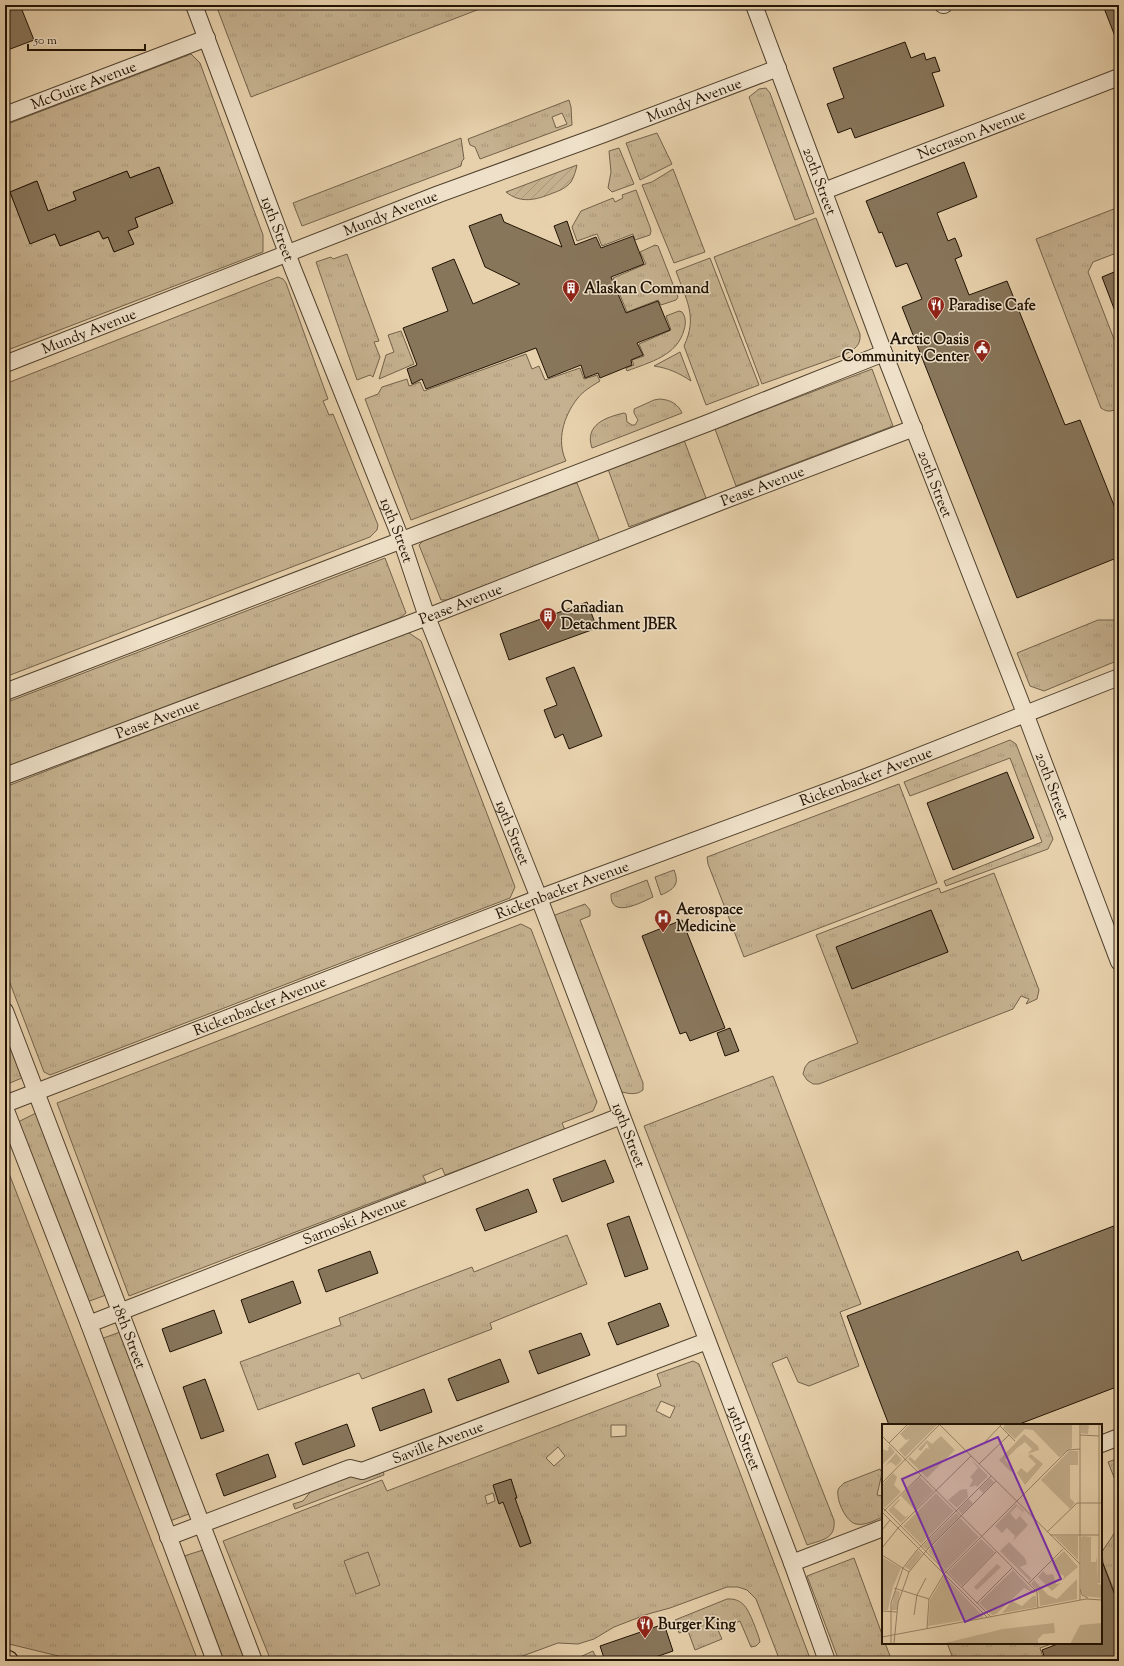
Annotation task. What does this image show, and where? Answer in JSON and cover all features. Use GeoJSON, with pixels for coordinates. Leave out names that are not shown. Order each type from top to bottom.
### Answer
{"type":"FeatureCollection","features":[{"type":"Feature","properties":{"kind":"street","name":"19th Street"},"geometry":{"type":"LineString","coordinates":[[194,5],[288,253],[400,539],[427,617],[539,898],[792,1563],[827,1661]]}},
{"type":"Feature","properties":{"kind":"street","name":"20th Street"},"geometry":{"type":"LineString","coordinates":[[754,5],[884,353],[1025,713],[1119,962]]}},
{"type":"Feature","properties":{"kind":"street","name":"McGuire Avenue"},"geometry":{"type":"LineString","coordinates":[[5,115],[207,38]]}},
{"type":"Feature","properties":{"kind":"street","name":"Mundy Avenue"},"geometry":{"type":"LineString","coordinates":[[5,364],[439,194],[604,134],[778,68]]}},
{"type":"Feature","properties":{"kind":"street","name":"Necrason Avenue"},"geometry":{"type":"LineString","coordinates":[[824,191],[1119,77]]}},
{"type":"Feature","properties":{"kind":"street"},"geometry":{"type":"LineString","coordinates":[[5,692],[400,539],[708,423],[884,353]]}},
{"type":"Feature","properties":{"kind":"street","name":"Pease Avenue"},"geometry":{"type":"LineString","coordinates":[[5,776],[427,617],[718,502],[914,428]]}},
{"type":"Feature","properties":{"kind":"street","name":"Rickenbacker Avenue"},"geometry":{"type":"LineString","coordinates":[[5,1104],[539,898],[866,777],[1119,676]]}},
{"type":"Feature","properties":{"kind":"street","name":"18th Street"},"geometry":{"type":"LineString","coordinates":[[5,1011],[254,1661]]}},
{"type":"Feature","properties":{"kind":"street"},"geometry":{"type":"LineString","coordinates":[[5,1108],[89,1324],[215,1661]]}},
{"type":"Feature","properties":{"kind":"street","name":"Sarnoski Avenue"},"geometry":{"type":"LineString","coordinates":[[89,1324],[621,1116]]}},
{"type":"Feature","properties":{"kind":"street","name":"Saville Avenue"},"geometry":{"type":"LineString","coordinates":[[168,1538],[350,1468],[362,1471],[707,1341]]}},
{"type":"Feature","properties":{"kind":"street"},"geometry":{"type":"LineString","coordinates":[[1102,1444],[1119,1437]]}},
{"type":"Feature","properties":{"kind":"street"},"geometry":{"type":"LineString","coordinates":[[792,1563],[882,1528]]}},
{"type":"Feature","properties":{"kind":"green space"},"geometry":{"type":"Polygon","coordinates":[[[216,5],[490,5],[251,97],[216,5]]]}},
{"type":"Feature","properties":{"kind":"green space"},"geometry":{"type":"Polygon","coordinates":[[[191,54],[200,63],[263,235],[263,252],[5,351],[5,125],[191,54]],[[159,167],[130,178],[127,171],[74,192],[76,200],[48,211],[36,181],[10,192],[30,243],[55,234],[60,246],[99,231],[103,239],[108,237],[114,252],[133,244],[128,231],[138,227],[135,218],[173,203],[159,167]]]}},
{"type":"Feature","properties":{"kind":"green space"},"geometry":{"type":"Polygon","coordinates":[[[766,88],[770,93],[814,213],[795,220],[749,97],[759,89],[766,88]]]}},
{"type":"Feature","properties":{"kind":"green space"},"geometry":{"type":"Polygon","coordinates":[[[569,100],[572,125],[480,159],[475,147],[470,145],[468,139],[569,100]],[[562,113],[552,117],[556,128],[567,124],[562,113]]]}},
{"type":"Feature","properties":{"kind":"green space"},"geometry":{"type":"Polygon","coordinates":[[[657,133],[672,164],[640,180],[626,143],[657,133]]]}},
{"type":"Feature","properties":{"kind":"green space"},"geometry":{"type":"Polygon","coordinates":[[[461,138],[464,159],[461,166],[302,226],[293,203],[461,138]]]}},
{"type":"Feature","properties":{"kind":"green space"},"geometry":{"type":"Polygon","coordinates":[[[619,148],[634,184],[612,192],[608,188],[611,172],[609,151],[619,148]]]}},
{"type":"Feature","properties":{"kind":"green space"},"geometry":{"type":"Polygon","coordinates":[[[577,165],[571,182],[565,188],[555,192],[529,200],[517,198],[506,192],[577,165]]]}},
{"type":"Feature","properties":{"kind":"green space"},"geometry":{"type":"Polygon","coordinates":[[[673,169],[705,252],[674,263],[642,185],[652,182],[673,169]]]}},
{"type":"Feature","properties":{"kind":"green space"},"geometry":{"type":"Polygon","coordinates":[[[636,190],[650,227],[650,235],[635,240],[633,234],[602,246],[597,234],[577,241],[572,227],[581,211],[613,198],[615,202],[623,198],[622,195],[636,190]]]}},
{"type":"Feature","properties":{"kind":"green space"},"geometry":{"type":"Polygon","coordinates":[[[1119,207],[1119,252],[1093,262],[1088,272],[1119,352],[1119,408],[1108,411],[1101,408],[1036,239],[1119,207]]]}},
{"type":"Feature","properties":{"kind":"green space"},"geometry":{"type":"Polygon","coordinates":[[[816,218],[860,334],[860,341],[855,348],[846,354],[762,384],[714,257],[816,218]]]}},
{"type":"Feature","properties":{"kind":"green space"},"geometry":{"type":"Polygon","coordinates":[[[655,245],[658,246],[678,297],[676,300],[661,305],[658,300],[627,312],[613,278],[646,264],[640,252],[655,245]]]}},
{"type":"Feature","properties":{"kind":"green space"},"geometry":{"type":"Polygon","coordinates":[[[347,254],[379,341],[374,342],[380,357],[373,377],[370,375],[357,380],[316,262],[331,257],[333,259],[347,254]]]}},
{"type":"Feature","properties":{"kind":"green space"},"geometry":{"type":"Polygon","coordinates":[[[710,258],[759,385],[706,405],[684,346],[690,326],[690,317],[687,300],[676,271],[710,258]]]}},
{"type":"Feature","properties":{"kind":"green space"},"geometry":{"type":"Polygon","coordinates":[[[278,277],[283,279],[286,283],[328,399],[323,401],[329,415],[333,414],[378,525],[377,530],[370,537],[5,677],[5,384],[278,277]]]}},
{"type":"Feature","properties":{"kind":"green space"},"geometry":{"type":"Polygon","coordinates":[[[679,311],[682,312],[684,316],[685,325],[680,339],[675,346],[662,357],[627,371],[626,368],[634,365],[632,360],[644,356],[639,344],[671,330],[666,316],[679,311]]]}},
{"type":"Feature","properties":{"kind":"green space"},"geometry":{"type":"Polygon","coordinates":[[[401,331],[414,364],[379,379],[386,355],[394,352],[388,335],[401,331]]]}},
{"type":"Feature","properties":{"kind":"green space"},"geometry":{"type":"Polygon","coordinates":[[[680,352],[691,381],[673,371],[654,366],[680,352]]]}},
{"type":"Feature","properties":{"kind":"green space"},"geometry":{"type":"Polygon","coordinates":[[[526,354],[532,369],[539,366],[545,380],[580,368],[584,379],[597,375],[600,381],[579,396],[568,413],[563,428],[562,437],[563,453],[566,461],[411,520],[365,399],[378,394],[382,387],[407,379],[409,386],[420,382],[424,391],[526,354]]]}},
{"type":"Feature","properties":{"kind":"green space"},"geometry":{"type":"Polygon","coordinates":[[[872,369],[893,426],[736,486],[715,429],[872,369]]]}},
{"type":"Feature","properties":{"kind":"green space"},"geometry":{"type":"Polygon","coordinates":[[[654,400],[668,400],[674,403],[682,413],[592,448],[590,440],[591,433],[598,423],[610,417],[624,413],[626,414],[627,422],[635,425],[638,420],[634,413],[634,409],[654,400]]]}},
{"type":"Feature","properties":{"kind":"green space"},"geometry":{"type":"Polygon","coordinates":[[[684,440],[706,498],[629,527],[608,469],[684,440]]]}},
{"type":"Feature","properties":{"kind":"green space"},"geometry":{"type":"Polygon","coordinates":[[[577,483],[599,540],[594,544],[447,600],[441,600],[419,545],[424,540],[568,485],[577,483]]]}},
{"type":"Feature","properties":{"kind":"green space"},"geometry":{"type":"Polygon","coordinates":[[[385,558],[406,613],[400,618],[5,769],[5,703],[385,558]]]}},
{"type":"Feature","properties":{"kind":"green space"},"geometry":{"type":"Polygon","coordinates":[[[1098,620],[1119,620],[1119,660],[1044,691],[1030,686],[1017,653],[1098,620]]]}},
{"type":"Feature","properties":{"kind":"green space"},"geometry":{"type":"Polygon","coordinates":[[[406,631],[421,641],[515,887],[510,898],[50,1075],[44,1072],[5,970],[5,787],[406,631]]]}},
{"type":"Feature","properties":{"kind":"green space"},"geometry":{"type":"Polygon","coordinates":[[[1010,740],[1016,744],[1053,839],[1048,849],[946,886],[944,881],[1042,842],[1010,758],[910,796],[904,782],[1010,740]]]}},
{"type":"Feature","properties":{"kind":"green space"},"geometry":{"type":"Polygon","coordinates":[[[899,784],[937,883],[744,957],[708,864],[707,857],[899,784]]]}},
{"type":"Feature","properties":{"kind":"green space"},"geometry":{"type":"Polygon","coordinates":[[[674,870],[676,875],[675,886],[661,895],[655,877],[674,870]]]}},
{"type":"Feature","properties":{"kind":"green space"},"geometry":{"type":"Polygon","coordinates":[[[994,873],[1039,990],[1037,999],[1026,1004],[1029,999],[1021,996],[1013,1009],[819,1084],[813,1084],[807,1080],[803,1074],[805,1067],[809,1062],[858,1043],[816,935],[939,888],[941,893],[994,873]],[[931,910],[837,947],[948,952],[931,910]]]}},
{"type":"Feature","properties":{"kind":"green space"},"geometry":{"type":"Polygon","coordinates":[[[647,880],[653,897],[635,905],[621,908],[612,902],[611,894],[647,880]]]}},
{"type":"Feature","properties":{"kind":"green space"},"geometry":{"type":"Polygon","coordinates":[[[585,904],[590,910],[590,916],[580,920],[643,1083],[643,1090],[638,1093],[625,1093],[618,1088],[554,918],[555,915],[585,904]]]}},
{"type":"Feature","properties":{"kind":"green space"},"geometry":{"type":"Polygon","coordinates":[[[521,924],[531,929],[597,1102],[593,1111],[562,1123],[565,1130],[445,1175],[442,1168],[423,1176],[426,1182],[129,1296],[57,1103],[521,924]]]}},
{"type":"Feature","properties":{"kind":"green space"},"geometry":{"type":"Polygon","coordinates":[[[5,1034],[22,1078],[5,1085],[5,1034]]]}},
{"type":"Feature","properties":{"kind":"green space"},"geometry":{"type":"Polygon","coordinates":[[[773,1076],[861,1304],[840,1312],[859,1366],[809,1386],[798,1382],[787,1357],[772,1363],[834,1520],[833,1531],[827,1538],[807,1545],[644,1126],[773,1076]]]}},
{"type":"Feature","properties":{"kind":"green space"},"geometry":{"type":"Polygon","coordinates":[[[36,1113],[106,1295],[87,1302],[18,1122],[36,1113]]]}},
{"type":"Feature","properties":{"kind":"green space"},"geometry":{"type":"Polygon","coordinates":[[[5,1163],[198,1661],[79,1661],[5,1643],[5,1163]]]}},
{"type":"Feature","properties":{"kind":"green space"},"geometry":{"type":"Polygon","coordinates":[[[567,1235],[587,1284],[490,1323],[492,1329],[362,1379],[359,1373],[258,1410],[240,1362],[341,1325],[339,1318],[472,1267],[474,1272],[567,1235]]]}},
{"type":"Feature","properties":{"kind":"green space"},"geometry":{"type":"Polygon","coordinates":[[[120,1332],[189,1514],[170,1521],[101,1339],[120,1332]]]}},
{"type":"Feature","properties":{"kind":"green space"},"geometry":{"type":"Polygon","coordinates":[[[693,1361],[699,1364],[811,1661],[780,1661],[756,1599],[747,1590],[738,1587],[727,1587],[614,1627],[594,1639],[578,1644],[558,1643],[509,1661],[271,1661],[223,1541],[382,1480],[387,1491],[661,1386],[657,1374],[693,1361]],[[661,1401],[656,1411],[670,1418],[675,1407],[661,1401]],[[611,1425],[611,1437],[626,1436],[626,1425],[611,1425]],[[558,1447],[546,1458],[554,1466],[565,1456],[558,1447]],[[511,1479],[499,1503],[517,1498],[511,1479]],[[493,1493],[485,1496],[487,1504],[495,1501],[493,1493]],[[522,1516],[510,1520],[520,1547],[531,1543],[522,1516]]]}},
{"type":"Feature","properties":{"kind":"green space"},"geometry":{"type":"Polygon","coordinates":[[[1119,1458],[1119,1490],[1108,1462],[1119,1458]]]}},
{"type":"Feature","properties":{"kind":"green space"},"geometry":{"type":"Polygon","coordinates":[[[880,1469],[882,1473],[877,1495],[882,1496],[882,1517],[863,1524],[856,1524],[852,1522],[845,1515],[840,1505],[838,1489],[844,1483],[880,1469]]]}},
{"type":"Feature","properties":{"kind":"green space"},"geometry":{"type":"Polygon","coordinates":[[[383,1470],[384,1475],[295,1509],[293,1504],[303,1501],[316,1485],[347,1474],[383,1470]]]}},
{"type":"Feature","properties":{"kind":"green space"},"geometry":{"type":"Polygon","coordinates":[[[1119,1520],[1119,1603],[1103,1563],[1102,1552],[1114,1533],[1119,1520]]]}},
{"type":"Feature","properties":{"kind":"green space"},"geometry":{"type":"Polygon","coordinates":[[[203,1550],[245,1661],[224,1661],[184,1556],[203,1550]]]}},
{"type":"Feature","properties":{"kind":"green space"},"geometry":{"type":"Polygon","coordinates":[[[368,1552],[380,1585],[356,1594],[344,1561],[368,1552]]]}},
{"type":"Feature","properties":{"kind":"green space"},"geometry":{"type":"Polygon","coordinates":[[[854,1558],[882,1634],[882,1644],[885,1644],[892,1661],[839,1661],[807,1576],[854,1558]]]}},
{"type":"Feature","properties":{"kind":"green space"},"geometry":{"type":"Polygon","coordinates":[[[727,1599],[733,1599],[745,1606],[750,1614],[760,1642],[756,1646],[751,1647],[740,1621],[718,1630],[722,1639],[695,1650],[688,1631],[679,1633],[675,1620],[727,1599]]]}},
{"type":"Feature","properties":{"kind":"green space"},"geometry":{"type":"Polygon","coordinates":[[[947,1644],[1051,1644],[1040,1648],[1043,1657],[1038,1659],[1039,1661],[954,1661],[947,1644]]]}},
{"type":"Feature","properties":{"kind":"green space"},"geometry":{"type":"Polygon","coordinates":[[[593,1651],[598,1661],[579,1661],[578,1658],[593,1651]]]}},
{"type":"Feature","properties":{"kind":"building"},"geometry":{"type":"Polygon","coordinates":[[[5,5],[20,5],[34,40],[5,51],[5,5]]]}},
{"type":"Feature","properties":{"kind":"building"},"geometry":{"type":"Polygon","coordinates":[[[1111,5],[1119,5],[1119,44],[1104,8],[1111,5]]]}},
{"type":"Feature","properties":{"kind":"building"},"geometry":{"type":"Polygon","coordinates":[[[905,42],[911,58],[924,53],[926,60],[935,57],[940,71],[932,73],[944,106],[855,138],[851,128],[838,133],[827,104],[844,98],[833,68],[905,42]]]}},
{"type":"Feature","properties":{"kind":"building","name":"Arctic Oasis Community Center"},"geometry":{"type":"Polygon","coordinates":[[[964,162],[977,197],[937,213],[948,241],[955,238],[958,245],[962,256],[955,259],[969,295],[1007,281],[1065,425],[1080,420],[1119,518],[1119,557],[1017,598],[902,307],[922,299],[907,263],[896,267],[882,232],[879,233],[866,201],[964,162]]]}},
{"type":"Feature","properties":{"kind":"building"},"geometry":{"type":"Polygon","coordinates":[[[159,167],[173,203],[135,218],[138,227],[128,231],[134,244],[114,252],[108,237],[103,239],[99,231],[60,246],[55,234],[30,244],[10,192],[37,181],[48,211],[76,200],[73,192],[127,171],[130,178],[159,167]]]}},
{"type":"Feature","properties":{"kind":"building","name":"Alaskan Command"},"geometry":{"type":"Polygon","coordinates":[[[501,214],[504,222],[562,247],[554,226],[567,221],[575,245],[596,237],[601,248],[633,236],[644,264],[611,277],[626,313],[658,301],[670,330],[637,343],[643,355],[631,360],[632,365],[600,378],[598,373],[585,378],[581,365],[548,378],[536,348],[426,389],[422,379],[412,384],[407,369],[417,365],[403,328],[448,311],[432,268],[454,259],[473,304],[520,284],[485,267],[469,226],[501,214]]]}},
{"type":"Feature","properties":{"kind":"building"},"geometry":{"type":"Polygon","coordinates":[[[1119,270],[1119,318],[1118,319],[1102,277],[1119,270]]]}},
{"type":"Feature","properties":{"kind":"building","name":"Canadian Detachment JBER"},"geometry":{"type":"Polygon","coordinates":[[[587,602],[597,628],[509,660],[500,634],[587,602]]]}},
{"type":"Feature","properties":{"kind":"building"},"geometry":{"type":"Polygon","coordinates":[[[574,667],[602,736],[569,749],[563,734],[555,738],[544,710],[557,705],[546,678],[574,667]]]}},
{"type":"Feature","properties":{"kind":"building"},"geometry":{"type":"Polygon","coordinates":[[[1007,772],[1034,838],[953,870],[927,803],[1007,772]]]}},
{"type":"Feature","properties":{"kind":"building"},"geometry":{"type":"Polygon","coordinates":[[[931,910],[948,952],[852,989],[836,947],[931,910]]]}},
{"type":"Feature","properties":{"kind":"building"},"geometry":{"type":"Polygon","coordinates":[[[682,920],[725,1028],[690,1041],[686,1032],[680,1034],[642,936],[682,920]]]}},
{"type":"Feature","properties":{"kind":"building"},"geometry":{"type":"Polygon","coordinates":[[[730,1028],[739,1051],[725,1056],[717,1033],[730,1028]]]}},
{"type":"Feature","properties":{"kind":"building"},"geometry":{"type":"Polygon","coordinates":[[[605,1160],[614,1182],[562,1202],[553,1179],[605,1160]]]}},
{"type":"Feature","properties":{"kind":"building"},"geometry":{"type":"Polygon","coordinates":[[[528,1189],[537,1212],[485,1231],[476,1209],[528,1189]]]}},
{"type":"Feature","properties":{"kind":"building"},"geometry":{"type":"Polygon","coordinates":[[[629,1216],[648,1269],[625,1277],[607,1224],[629,1216]]]}},
{"type":"Feature","properties":{"kind":"building"},"geometry":{"type":"Polygon","coordinates":[[[1119,1224],[1119,1386],[1020,1424],[889,1424],[847,1316],[1018,1251],[1022,1261],[1119,1224]]]}},
{"type":"Feature","properties":{"kind":"building"},"geometry":{"type":"Polygon","coordinates":[[[370,1251],[378,1273],[326,1292],[318,1270],[370,1251]]]}},
{"type":"Feature","properties":{"kind":"building"},"geometry":{"type":"Polygon","coordinates":[[[293,1281],[301,1303],[249,1323],[241,1300],[293,1281]]]}},
{"type":"Feature","properties":{"kind":"building"},"geometry":{"type":"Polygon","coordinates":[[[660,1303],[669,1326],[617,1345],[608,1323],[660,1303]]]}},
{"type":"Feature","properties":{"kind":"building"},"geometry":{"type":"Polygon","coordinates":[[[214,1310],[222,1333],[170,1352],[162,1329],[214,1310]]]}},
{"type":"Feature","properties":{"kind":"building"},"geometry":{"type":"Polygon","coordinates":[[[581,1333],[590,1355],[538,1374],[529,1351],[581,1333]]]}},
{"type":"Feature","properties":{"kind":"building"},"geometry":{"type":"Polygon","coordinates":[[[500,1359],[509,1382],[457,1401],[448,1379],[500,1359]]]}},
{"type":"Feature","properties":{"kind":"building"},"geometry":{"type":"Polygon","coordinates":[[[205,1379],[224,1431],[201,1439],[183,1387],[205,1379]]]}},
{"type":"Feature","properties":{"kind":"building"},"geometry":{"type":"Polygon","coordinates":[[[424,1389],[432,1412],[380,1431],[372,1408],[424,1389]]]}},
{"type":"Feature","properties":{"kind":"building"},"geometry":{"type":"Polygon","coordinates":[[[347,1424],[355,1446],[303,1465],[295,1443],[347,1424]]]}},
{"type":"Feature","properties":{"kind":"building"},"geometry":{"type":"Polygon","coordinates":[[[268,1454],[276,1477],[224,1496],[216,1474],[268,1454]]]}},
{"type":"Feature","properties":{"kind":"building"},"geometry":{"type":"Polygon","coordinates":[[[511,1479],[517,1498],[515,1498],[531,1543],[520,1547],[503,1502],[499,1504],[493,1485],[511,1479]]]}},
{"type":"Feature","properties":{"kind":"building"},"geometry":{"type":"Polygon","coordinates":[[[1102,1561],[1119,1606],[1119,1661],[1046,1661],[1042,1650],[1057,1644],[1102,1644],[1102,1561]]]}},
{"type":"Feature","properties":{"kind":"building","name":"Burger King"},"geometry":{"type":"Polygon","coordinates":[[[664,1624],[673,1651],[644,1661],[605,1661],[600,1646],[664,1624]]]}},
{"type":"Feature","properties":{"kind":"place","name":"Alaskan Command"},"geometry":{"type":"Point","coordinates":[571,303]}},
{"type":"Feature","properties":{"kind":"place","name":"Paradise Cafe"},"geometry":{"type":"Point","coordinates":[936,320]}},
{"type":"Feature","properties":{"kind":"place","name":"Arctic Oasis Community Center"},"geometry":{"type":"Point","coordinates":[982,363]}},
{"type":"Feature","properties":{"kind":"place","name":"Canadian Detachment JBER"},"geometry":{"type":"Point","coordinates":[548,631]}},
{"type":"Feature","properties":{"kind":"place","name":"Aerospace Medicine"},"geometry":{"type":"Point","coordinates":[663,933]}},
{"type":"Feature","properties":{"kind":"place","name":"Burger King"},"geometry":{"type":"Point","coordinates":[645,1639]}}]}
